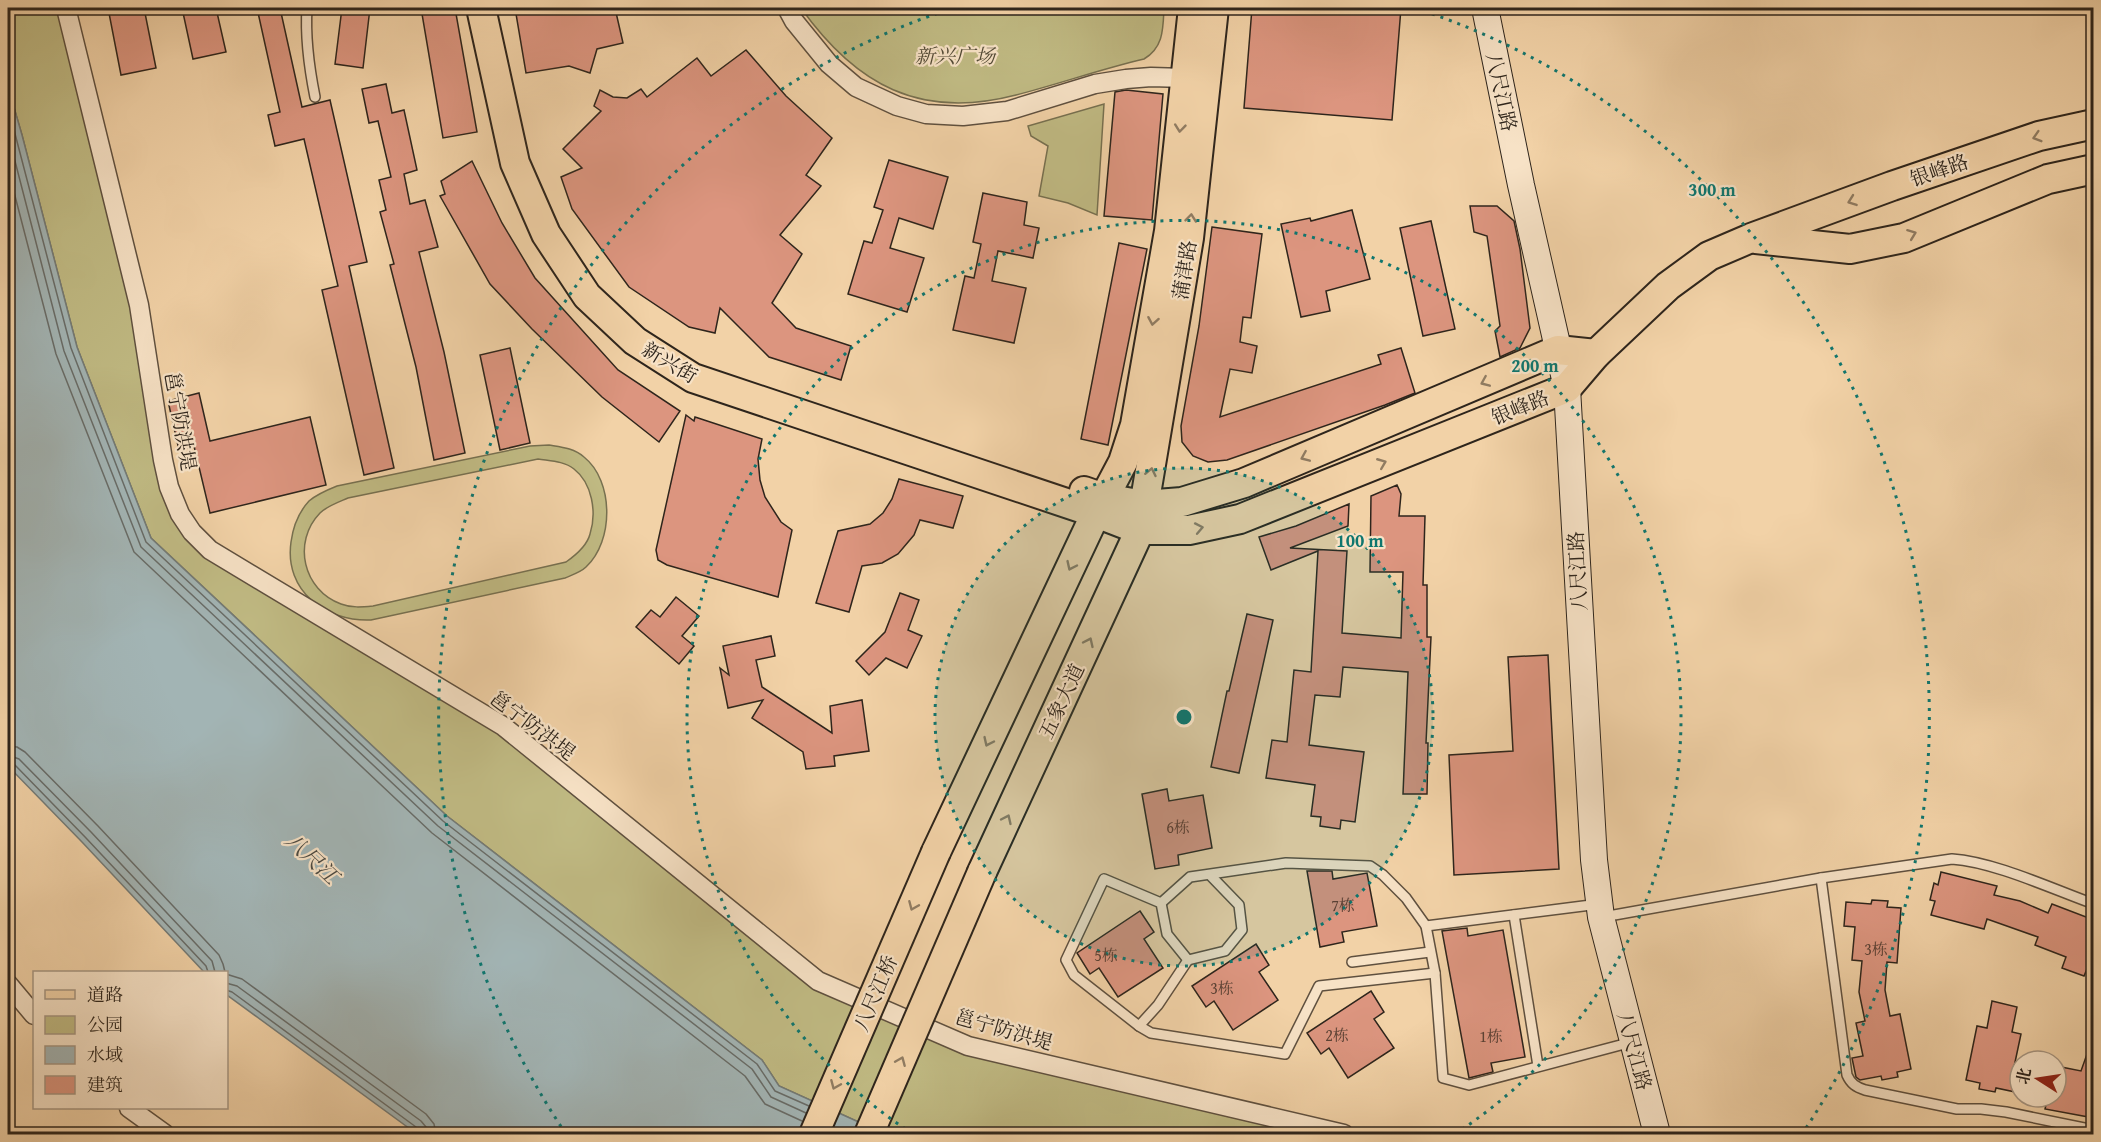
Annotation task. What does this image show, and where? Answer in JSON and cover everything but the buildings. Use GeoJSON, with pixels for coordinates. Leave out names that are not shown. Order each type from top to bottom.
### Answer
{"type":"FeatureCollection","features":[{"type":"Feature","properties":{"kind":"main road","name":"新兴街"},"geometry":{"type":"LineString","coordinates":[[481,8],[515,163],[546,234],[587,296],[635,341],[693,378],[1100,506]]}},
{"type":"Feature","properties":{"kind":"main road","name":"新兴街"},"geometry":{"type":"LineString","coordinates":[[496,8],[531,158],[560,226],[599,285],[645,328],[700,364],[1100,506]]}},
{"type":"Feature","properties":{"kind":"main road","name":"蒲津路"},"geometry":{"type":"LineString","coordinates":[[1100,506],[1123,462],[1135,424],[1169,231],[1193,8]]}},
{"type":"Feature","properties":{"kind":"main road","name":"蒲津路"},"geometry":{"type":"LineString","coordinates":[[1142,518],[1189,238],[1214,8]]}},
{"type":"Feature","properties":{"kind":"main road","name":"银峰路"},"geometry":{"type":"LineString","coordinates":[[1142,518],[1189,530],[1240,519],[1567,388],[1596,354],[1668,286],[1709,256],[1751,238],[1892,186],[2029,139],[2094,124]]}},
{"type":"Feature","properties":{"kind":"main road"},"geometry":{"type":"LineString","coordinates":[[1751,238],[1850,249],[1904,238],[2048,179],[2094,169]]}},
{"type":"Feature","properties":{"kind":"main road","name":"银峰路"},"geometry":{"type":"LineString","coordinates":[[1142,518],[1182,502],[1244,483],[1558,350],[1596,354]]}},
{"type":"Feature","properties":{"kind":"main road"},"geometry":{"type":"LineString","coordinates":[[1100,506],[1142,518]]}},
{"type":"Feature","properties":{"kind":"main road","name":"八尺江桥"},"geometry":{"type":"LineString","coordinates":[[814,1134],[936,852],[1100,506]]}},
{"type":"Feature","properties":{"kind":"main road","name":"五象大道"},"geometry":{"type":"LineString","coordinates":[[869,1134],[982,872],[1142,518]]}},
{"type":"Feature","properties":{"kind":"street","name":"邕宁防洪堤"},"geometry":{"type":"LineString","coordinates":[[66,8],[139,305],[169,487],[180,514],[192,532],[210,550],[503,726],[818,981],[968,1046],[1342,1134]]}},
{"type":"Feature","properties":{"kind":"street"},"geometry":{"type":"LineString","coordinates":[[787,8],[794,21],[829,64],[856,87],[897,106],[926,114],[963,117],[1007,111],[1095,84],[1151,77],[1185,78]]}},
{"type":"Feature","properties":{"kind":"street","name":"八尺江路"},"geometry":{"type":"LineString","coordinates":[[1485,8],[1567,388],[1594,860],[1600,911],[1657,1134]]}},
{"type":"Feature","properties":{"kind":"street"},"geometry":{"type":"LineString","coordinates":[[8,984],[33,1014]]}},
{"type":"Feature","properties":{"kind":"street"},"geometry":{"type":"LineString","coordinates":[[132,1109],[165,1134]]}},
{"type":"Feature","properties":{"kind":"lane"},"geometry":{"type":"LineString","coordinates":[[307,8],[305,31],[307,56],[315,98]]}},
{"type":"Feature","properties":{"kind":"lane"},"geometry":{"type":"LineString","coordinates":[[1426,926],[1514,915],[1600,911],[1952,859],[1990,866],[2094,904]]}},
{"type":"Feature","properties":{"kind":"lane"},"geometry":{"type":"LineString","coordinates":[[1161,903],[1190,877],[1211,876],[1286,863],[1370,866],[1383,875],[1406,898],[1426,926],[1435,973],[1443,1078],[1469,1085],[1632,1042]]}},
{"type":"Feature","properties":{"kind":"lane"},"geometry":{"type":"LineString","coordinates":[[1139,1026],[1158,1005],[1188,960],[1225,951],[1242,930],[1239,905],[1211,876]]}},
{"type":"Feature","properties":{"kind":"lane"},"geometry":{"type":"LineString","coordinates":[[1821,878],[1847,1075],[1850,1082],[1865,1090],[1957,1109],[2006,1112],[2094,1130]]}},
{"type":"Feature","properties":{"kind":"lane"},"geometry":{"type":"LineString","coordinates":[[1161,903],[1104,879],[1066,960],[1074,975],[1151,1033],[1285,1054],[1319,986],[1435,973]]}},
{"type":"Feature","properties":{"kind":"lane"},"geometry":{"type":"LineString","coordinates":[[1161,903],[1167,934],[1188,960]]}},
{"type":"Feature","properties":{"kind":"lane"},"geometry":{"type":"LineString","coordinates":[[1514,915],[1538,1066]]}},
{"type":"Feature","properties":{"kind":"lane"},"geometry":{"type":"LineString","coordinates":[[1352,962],[1430,952]]}},
{"type":"Feature","properties":{"kind":"green space"},"geometry":{"type":"Polygon","coordinates":[[[8,8],[66,8],[163,460],[192,532],[503,726],[818,981],[968,1046],[1344,1134],[885,1134],[779,1086],[762,1060],[447,816],[151,538],[77,347],[8,87],[8,8]]]}},
{"type":"Feature","properties":{"kind":"green space","name":"新兴广场"},"geometry":{"type":"Polygon","coordinates":[[[801,8],[1164,8],[1163,30],[1159,43],[1144,59],[1016,95],[981,102],[950,103],[920,99],[893,90],[868,76],[844,58],[801,8]]]}},
{"type":"Feature","properties":{"kind":"green space"},"geometry":{"type":"Polygon","coordinates":[[[1104,104],[1097,215],[1068,203],[1039,196],[1048,146],[1031,136],[1028,126],[1104,104]]]}},
{"type":"Feature","properties":{"kind":"green space"},"geometry":{"type":"Polygon","coordinates":[[[549,445],[576,452],[594,468],[601,481],[607,511],[606,527],[595,556],[582,570],[565,578],[371,620],[339,616],[324,609],[301,589],[294,575],[291,542],[299,515],[315,496],[337,486],[530,446],[549,445]],[[538,459],[348,498],[330,506],[320,513],[306,537],[304,551],[310,577],[328,597],[341,604],[365,607],[566,562],[581,550],[589,538],[593,507],[589,490],[580,475],[570,466],[538,459]]]}},
{"type":"Feature","properties":{"kind":"water","name":"八尺江"},"geometry":{"type":"Polygon","coordinates":[[[8,87],[77,347],[151,538],[447,816],[762,1060],[779,1086],[885,1134],[417,1134],[228,996],[228,971],[203,971],[8,766],[8,87]]]}}]}
